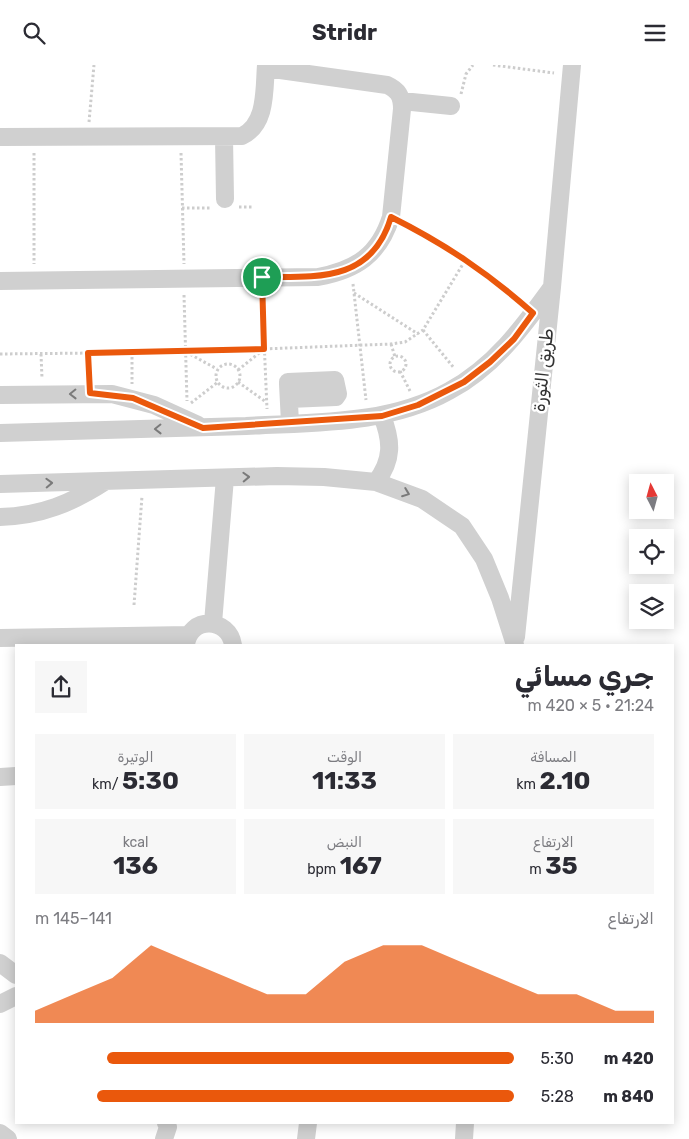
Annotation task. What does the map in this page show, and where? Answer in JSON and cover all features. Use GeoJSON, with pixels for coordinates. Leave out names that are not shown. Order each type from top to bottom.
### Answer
{"type":"FeatureCollection","features":[{"type":"Feature","properties":{"kind":"street"},"geometry":{"type":"LineString","coordinates":[[0,137],[242,136],[250,132],[257,125],[260,117],[266,67],[387,85],[394,88],[402,101],[391,217],[387,229],[376,248],[351,269],[318,277],[0,281]]}},
{"type":"Feature","properties":{"kind":"street","name":"طريق الثورة"},"geometry":{"type":"LineString","coordinates":[[515,644],[552,287],[571,70]]}},
{"type":"Feature","properties":{"kind":"street"},"geometry":{"type":"LineString","coordinates":[[402,101],[451,106]]}},
{"type":"Feature","properties":{"kind":"street"},"geometry":{"type":"LineString","coordinates":[[224,137],[225,199]]}},
{"type":"Feature","properties":{"kind":"street"},"geometry":{"type":"LineString","coordinates":[[0,433],[203,428],[375,417],[418,405],[464,382],[514,339],[552,287]]}},
{"type":"Feature","properties":{"kind":"street"},"geometry":{"type":"LineString","coordinates":[[0,395],[90,393],[133,398],[203,428]]}},
{"type":"Feature","properties":{"kind":"street"},"geometry":{"type":"LineString","coordinates":[[289,399],[290,423]]}},
{"type":"Feature","properties":{"kind":"street"},"geometry":{"type":"LineString","coordinates":[[375,417],[388,431],[390,452],[384,472],[376,482]]}},
{"type":"Feature","properties":{"kind":"street"},"geometry":{"type":"LineString","coordinates":[[0,484],[324,477],[376,482],[422,499],[462,526],[484,559],[500,598],[515,644]]}},
{"type":"Feature","properties":{"kind":"street"},"geometry":{"type":"LineString","coordinates":[[213,623],[225,478]]}},
{"type":"Feature","properties":{"kind":"street"},"geometry":{"type":"LineString","coordinates":[[0,517],[34,514],[53,509],[71,502],[106,481]]}},
{"type":"Feature","properties":{"kind":"street"},"geometry":{"type":"LineString","coordinates":[[0,638],[187,640],[199,625],[213,623],[227,631],[234,644]]}},
{"type":"Feature","properties":{"kind":"street"},"geometry":{"type":"LineString","coordinates":[[0,777],[15,776]]}},
{"type":"Feature","properties":{"kind":"street"},"geometry":{"type":"LineString","coordinates":[[0,963],[15,974]]}},
{"type":"Feature","properties":{"kind":"street"},"geometry":{"type":"LineString","coordinates":[[0,1003],[15,996]]}},
{"type":"Feature","properties":{"kind":"street"},"geometry":{"type":"LineString","coordinates":[[306,1139],[308,1124]]}},
{"type":"Feature","properties":{"kind":"street"},"geometry":{"type":"LineString","coordinates":[[464,1139],[465,1124]]}},
{"type":"Feature","properties":{"kind":"street"},"geometry":{"type":"LineString","coordinates":[[0,1133],[8,1139]]}},
{"type":"Feature","properties":{"kind":"path"},"geometry":{"type":"LineString","coordinates":[[87,137],[94,65]]}},
{"type":"Feature","properties":{"kind":"path"},"geometry":{"type":"LineString","coordinates":[[451,106],[459,97],[466,74],[473,65]]}},
{"type":"Feature","properties":{"kind":"path"},"geometry":{"type":"LineString","coordinates":[[493,65],[571,70]]}},
{"type":"Feature","properties":{"kind":"path"},"geometry":{"type":"LineString","coordinates":[[34,137],[35,280]]}},
{"type":"Feature","properties":{"kind":"path"},"geometry":{"type":"LineString","coordinates":[[391,217],[430,236],[466,259],[501,284],[533,313]]}},
{"type":"Feature","properties":{"kind":"path"},"geometry":{"type":"LineString","coordinates":[[0,354],[186,352],[391,345],[405,341],[423,330],[466,259]]}},
{"type":"Feature","properties":{"kind":"path"},"geometry":{"type":"LineString","coordinates":[[351,269],[360,346],[375,417]]}},
{"type":"Feature","properties":{"kind":"path"},"geometry":{"type":"LineString","coordinates":[[262,277],[267,425]]}},
{"type":"Feature","properties":{"kind":"path"},"geometry":{"type":"LineString","coordinates":[[354,292],[418,334]]}},
{"type":"Feature","properties":{"kind":"path"},"geometry":{"type":"LineString","coordinates":[[423,330],[464,382]]}},
{"type":"Feature","properties":{"kind":"path"},"geometry":{"type":"LineString","coordinates":[[391,345],[395,357]]}},
{"type":"Feature","properties":{"kind":"path"},"geometry":{"type":"LineString","coordinates":[[238,370],[264,349]]}},
{"type":"Feature","properties":{"kind":"path"},"geometry":{"type":"LineString","coordinates":[[132,352],[133,398]]}},
{"type":"Feature","properties":{"kind":"path"},"geometry":{"type":"LineString","coordinates":[[186,352],[218,369]]}},
{"type":"Feature","properties":{"kind":"path"},"geometry":{"type":"LineString","coordinates":[[88,353],[90,393]]}},
{"type":"Feature","properties":{"kind":"path"},"geometry":{"type":"LineString","coordinates":[[41,354],[43,394]]}},
{"type":"Feature","properties":{"kind":"path"},"geometry":{"type":"LineString","coordinates":[[395,357],[404,359],[404,368],[400,371],[394,371],[390,367],[390,361],[395,357]]}},
{"type":"Feature","properties":{"kind":"path"},"geometry":{"type":"LineString","coordinates":[[238,370],[228,364],[218,369],[216,376],[218,383],[228,388],[238,382]]}},
{"type":"Feature","properties":{"kind":"path"},"geometry":{"type":"LineString","coordinates":[[238,370],[238,382]]}},
{"type":"Feature","properties":{"kind":"path"},"geometry":{"type":"LineString","coordinates":[[238,382],[267,402]]}},
{"type":"Feature","properties":{"kind":"path"},"geometry":{"type":"LineString","coordinates":[[187,406],[218,383]]}},
{"type":"Feature","properties":{"kind":"path"},"geometry":{"type":"LineString","coordinates":[[134,605],[143,480]]}},
{"type":"Feature","properties":{"kind":"route"},"geometry":{"type":"LineString","coordinates":[[391,217],[430,236],[466,259],[501,284],[533,313],[514,339],[490,362],[464,382],[434,399],[382,416],[203,428],[154,405],[133,398],[112,394],[90,393],[88,353],[264,349],[262,277],[318,277],[351,269],[376,248],[387,229],[391,217]]}}]}
